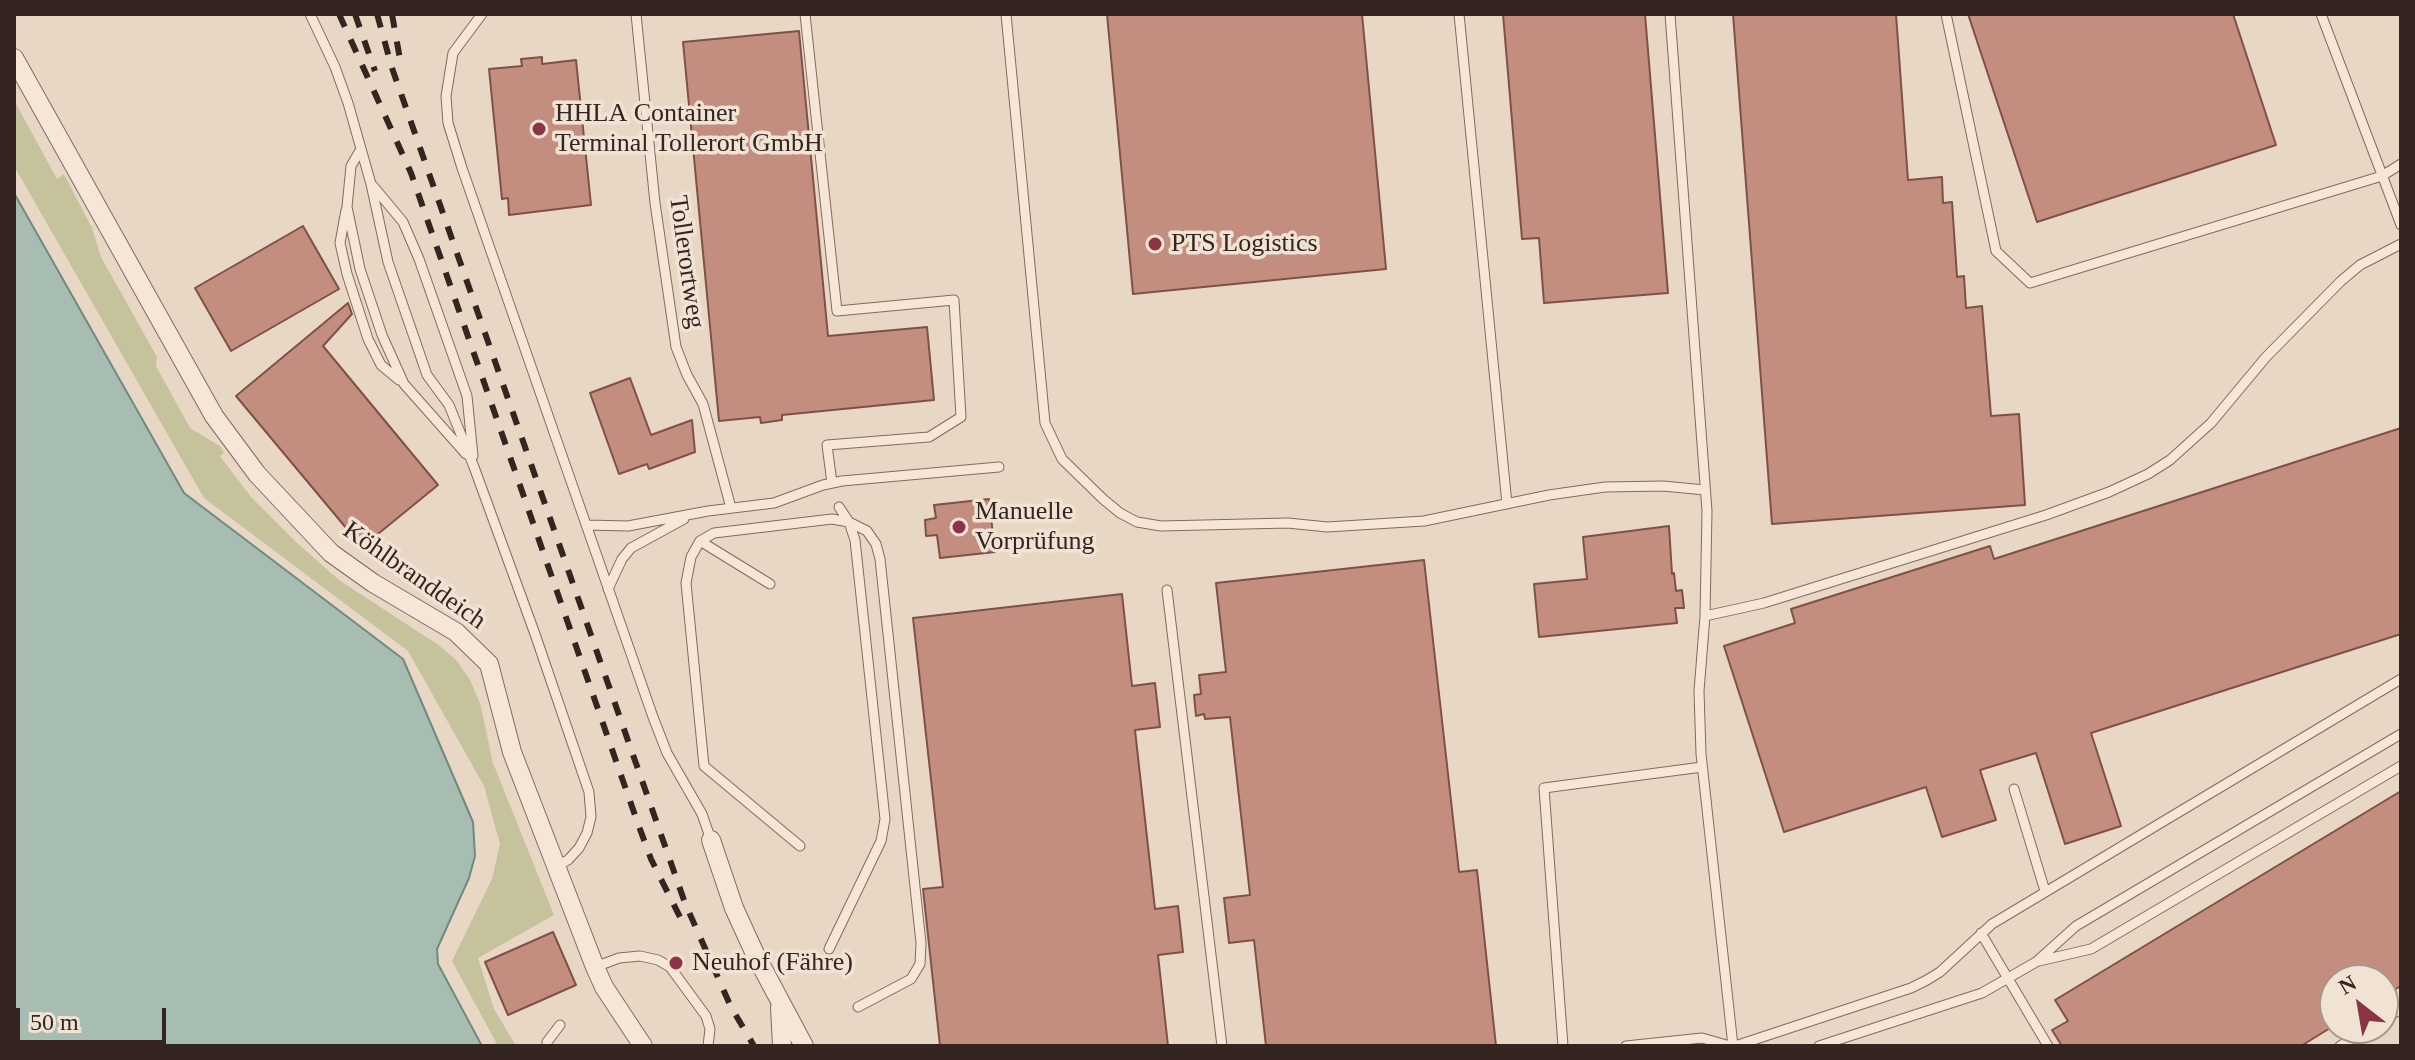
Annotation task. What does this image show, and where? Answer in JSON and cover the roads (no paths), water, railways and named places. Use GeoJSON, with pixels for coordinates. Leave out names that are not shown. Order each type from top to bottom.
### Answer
{"type":"FeatureCollection","features":[{"type":"Feature","properties":{"kind":"street","name":"Köhlbranddeich"},"geometry":{"type":"LineString","coordinates":[[14,58],[214,416],[257,474],[331,553],[373,583],[456,632],[489,664],[512,752],[595,967],[611,998],[643,1046]]}},
{"type":"Feature","properties":{"kind":"street"},"geometry":{"type":"LineString","coordinates":[[711,840],[734,908],[804,1046]]}},
{"type":"Feature","properties":{"kind":"street"},"geometry":{"type":"LineString","coordinates":[[780,1001],[782,1046]]}},
{"type":"Feature","properties":{"kind":"lane"},"geometry":{"type":"LineString","coordinates":[[310,14],[335,67],[371,184],[388,262],[427,375],[449,405],[474,467],[589,792],[591,817],[587,833],[568,860],[555,867]]}},
{"type":"Feature","properties":{"kind":"lane"},"geometry":{"type":"LineString","coordinates":[[482,14],[453,53],[446,96],[448,123],[667,753],[702,814],[711,840]]}},
{"type":"Feature","properties":{"kind":"lane","name":"Tollerortweg"},"geometry":{"type":"LineString","coordinates":[[636,14],[655,203],[676,347],[703,404],[731,508]]}},
{"type":"Feature","properties":{"kind":"lane"},"geometry":{"type":"LineString","coordinates":[[805,14],[837,311],[954,300],[961,417],[929,437],[827,445],[832,483]]}},
{"type":"Feature","properties":{"kind":"lane"},"geometry":{"type":"LineString","coordinates":[[1006,14],[1044,414],[1056,448],[1076,474],[1120,513],[1152,526],[1288,523],[1327,527],[1385,525],[1468,514],[1605,487],[1663,486],[1705,490]]}},
{"type":"Feature","properties":{"kind":"lane"},"geometry":{"type":"LineString","coordinates":[[1459,14],[1507,504]]}},
{"type":"Feature","properties":{"kind":"lane"},"geometry":{"type":"LineString","coordinates":[[1670,14],[1708,530],[1699,691],[1702,767],[1732,1046]]}},
{"type":"Feature","properties":{"kind":"lane"},"geometry":{"type":"LineString","coordinates":[[1946,14],[1996,251],[2030,283],[2382,176],[2401,164]]}},
{"type":"Feature","properties":{"kind":"lane"},"geometry":{"type":"LineString","coordinates":[[2321,14],[2401,225]]}},
{"type":"Feature","properties":{"kind":"lane"},"geometry":{"type":"LineString","coordinates":[[361,149],[351,166],[340,243],[368,339],[381,365],[404,384],[474,467]]}},
{"type":"Feature","properties":{"kind":"lane"},"geometry":{"type":"LineString","coordinates":[[371,184],[403,222],[419,259],[467,396],[474,467]]}},
{"type":"Feature","properties":{"kind":"lane"},"geometry":{"type":"LineString","coordinates":[[1705,616],[1764,603],[2046,515],[2148,474],[2170,460],[2211,423],[2266,357],[2341,281],[2360,265],[2401,244]]}},
{"type":"Feature","properties":{"kind":"lane"},"geometry":{"type":"LineString","coordinates":[[586,525],[620,527],[781,502],[832,483],[999,467]]}},
{"type":"Feature","properties":{"kind":"lane"},"geometry":{"type":"LineString","coordinates":[[829,949],[881,841],[885,819],[855,540],[849,522],[839,507]]}},
{"type":"Feature","properties":{"kind":"lane"},"geometry":{"type":"LineString","coordinates":[[608,589],[622,559],[631,548],[690,515]]}},
{"type":"Feature","properties":{"kind":"lane"},"geometry":{"type":"LineString","coordinates":[[800,846],[704,766],[686,583],[691,557],[700,541],[714,533],[832,519],[849,522],[867,531],[876,544],[880,559],[921,943],[920,964],[911,979],[858,1007]]}},
{"type":"Feature","properties":{"kind":"lane"},"geometry":{"type":"LineString","coordinates":[[700,541],[770,584]]}},
{"type":"Feature","properties":{"kind":"lane"},"geometry":{"type":"LineString","coordinates":[[1167,590],[1222,1046]]}},
{"type":"Feature","properties":{"kind":"lane"},"geometry":{"type":"LineString","coordinates":[[1626,1046],[1702,1038],[1732,1046],[1911,988],[1940,972],[1992,924],[2401,679]]}},
{"type":"Feature","properties":{"kind":"lane"},"geometry":{"type":"LineString","coordinates":[[1819,1046],[1982,993],[2036,962],[2076,926],[2401,734]]}},
{"type":"Feature","properties":{"kind":"lane"},"geometry":{"type":"LineString","coordinates":[[2036,962],[2091,949],[2401,766]]}},
{"type":"Feature","properties":{"kind":"lane"},"geometry":{"type":"LineString","coordinates":[[1563,1046],[1544,788],[1702,767]]}},
{"type":"Feature","properties":{"kind":"lane"},"geometry":{"type":"LineString","coordinates":[[2014,789],[2045,891]]}},
{"type":"Feature","properties":{"kind":"lane"},"geometry":{"type":"LineString","coordinates":[[1981,933],[2048,1046]]}},
{"type":"Feature","properties":{"kind":"lane"},"geometry":{"type":"LineString","coordinates":[[595,967],[619,958],[640,956],[658,960],[670,967],[706,1016],[710,1029],[708,1046]]}},
{"type":"Feature","properties":{"kind":"lane"},"geometry":{"type":"LineString","coordinates":[[547,1046],[560,1025]]}},
{"type":"Feature","properties":{"kind":"railway"},"geometry":{"type":"LineString","coordinates":[[339,14],[411,173],[637,821],[651,859],[683,923]]}},
{"type":"Feature","properties":{"kind":"railway"},"geometry":{"type":"LineString","coordinates":[[355,14],[375,71]]}},
{"type":"Feature","properties":{"kind":"railway"},"geometry":{"type":"LineString","coordinates":[[377,14],[392,68],[685,903],[731,1007],[754,1046]]}},
{"type":"Feature","properties":{"kind":"railway"},"geometry":{"type":"LineString","coordinates":[[392,14],[401,65]]}},
{"type":"Feature","properties":{"kind":"place","name":"HHLA Container Terminal Tollerort GmbH"},"geometry":{"type":"Point","coordinates":[539,129]}},
{"type":"Feature","properties":{"kind":"place","name":"PTS Logistics"},"geometry":{"type":"Point","coordinates":[1155,244]}},
{"type":"Feature","properties":{"kind":"place","name":"Manuelle Vorprüfung"},"geometry":{"type":"Point","coordinates":[959,527]}},
{"type":"Feature","properties":{"kind":"place","name":"Neuhof (Fähre)"},"geometry":{"type":"Point","coordinates":[676,963]}}]}
